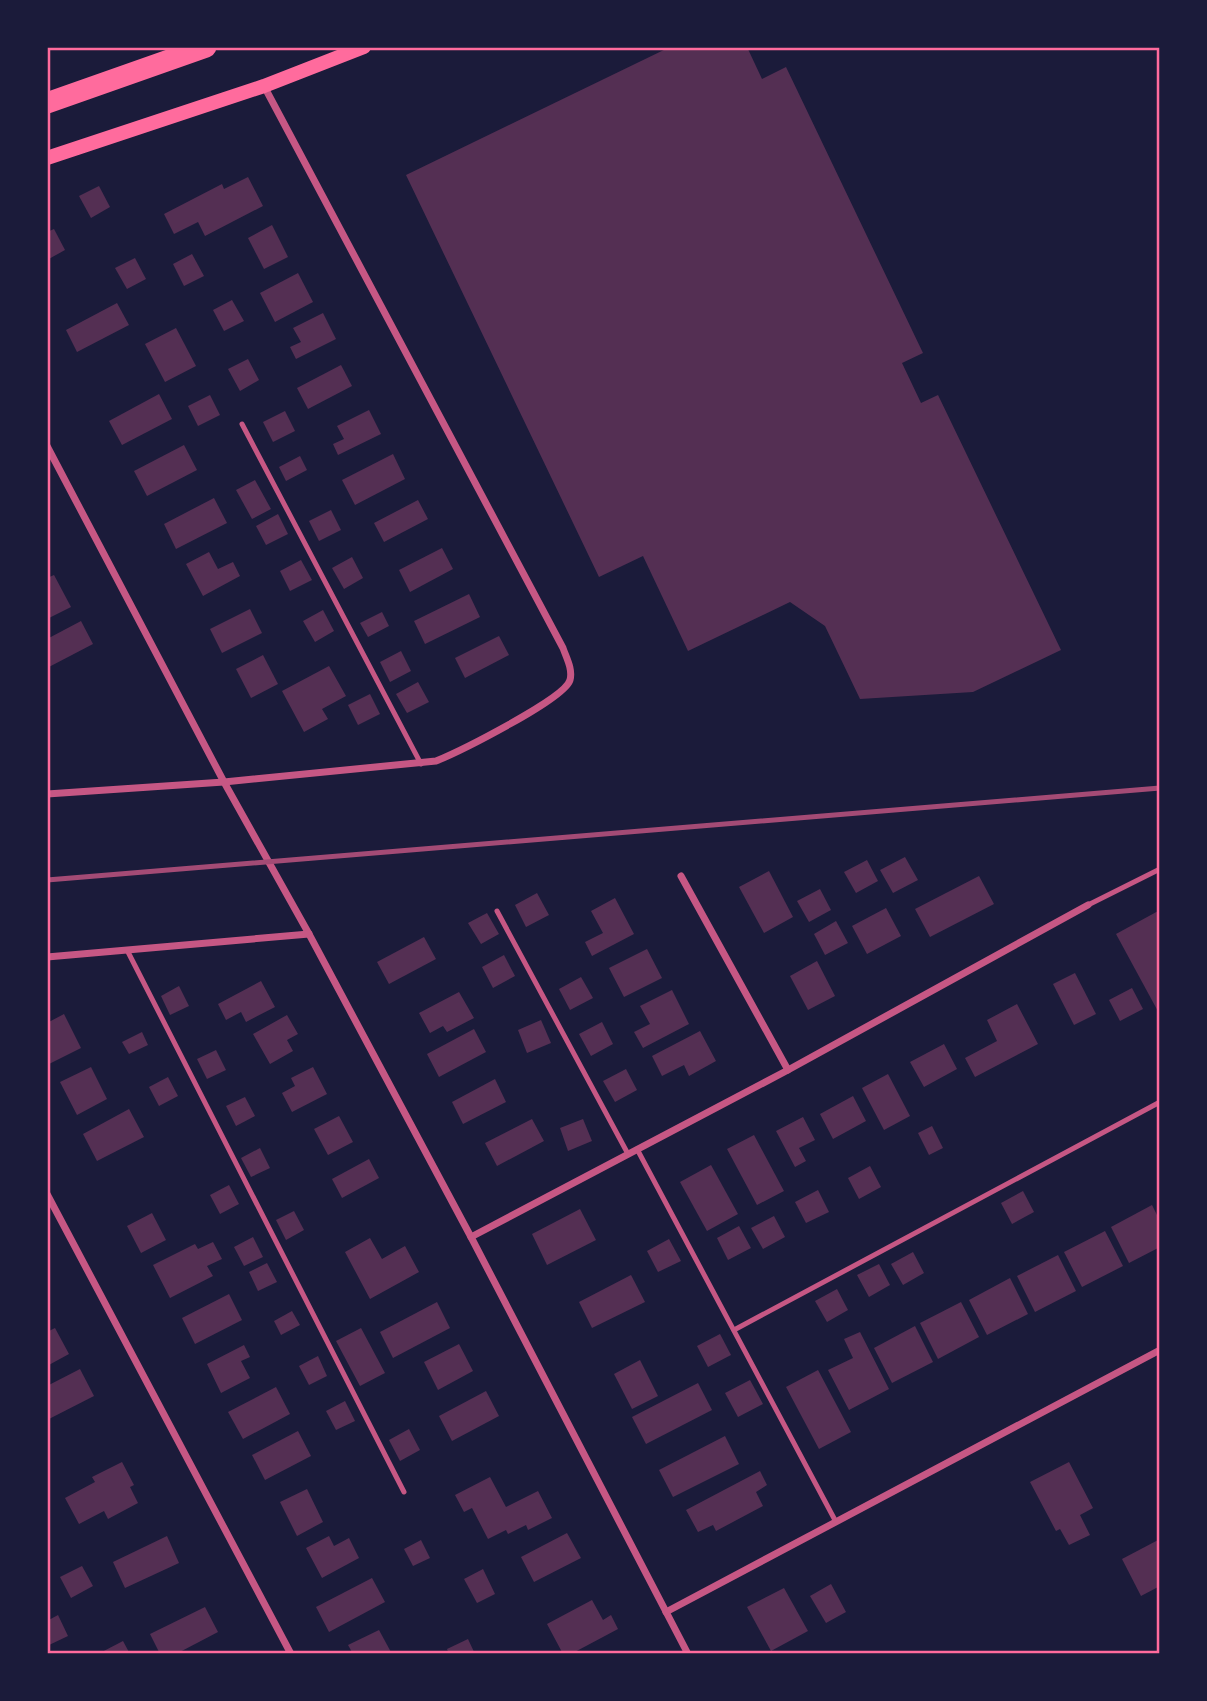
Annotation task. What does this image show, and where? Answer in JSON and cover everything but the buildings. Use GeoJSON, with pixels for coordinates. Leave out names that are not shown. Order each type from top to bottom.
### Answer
{"type":"FeatureCollection","features":[{"type":"Feature","properties":{"kind":"highway"},"geometry":{"type":"LineString","coordinates":[[47,103],[206,47]]}},
{"type":"Feature","properties":{"kind":"main road"},"geometry":{"type":"LineString","coordinates":[[47,158],[264,86],[364,47]]}},
{"type":"Feature","properties":{"kind":"street"},"geometry":{"type":"LineString","coordinates":[[47,794],[224,782],[421,764],[451,755],[550,701],[564,690],[570,680],[570,668],[563,648],[264,86]]}},
{"type":"Feature","properties":{"kind":"street"},"geometry":{"type":"LineString","coordinates":[[47,446],[224,782],[309,934],[471,1237],[688,1654]]}},
{"type":"Feature","properties":{"kind":"street"},"geometry":{"type":"LineString","coordinates":[[681,876],[788,1070]]}},
{"type":"Feature","properties":{"kind":"street"},"geometry":{"type":"LineString","coordinates":[[471,1237],[788,1070],[1088,905]]}},
{"type":"Feature","properties":{"kind":"street"},"geometry":{"type":"LineString","coordinates":[[47,957],[309,934]]}},
{"type":"Feature","properties":{"kind":"street"},"geometry":{"type":"LineString","coordinates":[[47,1194],[291,1654]]}},
{"type":"Feature","properties":{"kind":"street"},"geometry":{"type":"LineString","coordinates":[[666,1612],[1160,1350]]}},
{"type":"Feature","properties":{"kind":"lane"},"geometry":{"type":"LineString","coordinates":[[242,424],[421,764]]}},
{"type":"Feature","properties":{"kind":"lane"},"geometry":{"type":"LineString","coordinates":[[1088,905],[1160,869]]}},
{"type":"Feature","properties":{"kind":"lane"},"geometry":{"type":"LineString","coordinates":[[497,911],[628,1154]]}},
{"type":"Feature","properties":{"kind":"lane"},"geometry":{"type":"LineString","coordinates":[[127,950],[404,1492]]}},
{"type":"Feature","properties":{"kind":"lane"},"geometry":{"type":"LineString","coordinates":[[734,1330],[1160,1102]]}},
{"type":"Feature","properties":{"kind":"lane"},"geometry":{"type":"LineString","coordinates":[[637,1149],[836,1522]]}},
{"type":"Feature","properties":{"kind":"railway"},"geometry":{"type":"LineString","coordinates":[[47,880],[1160,788]]}}]}
